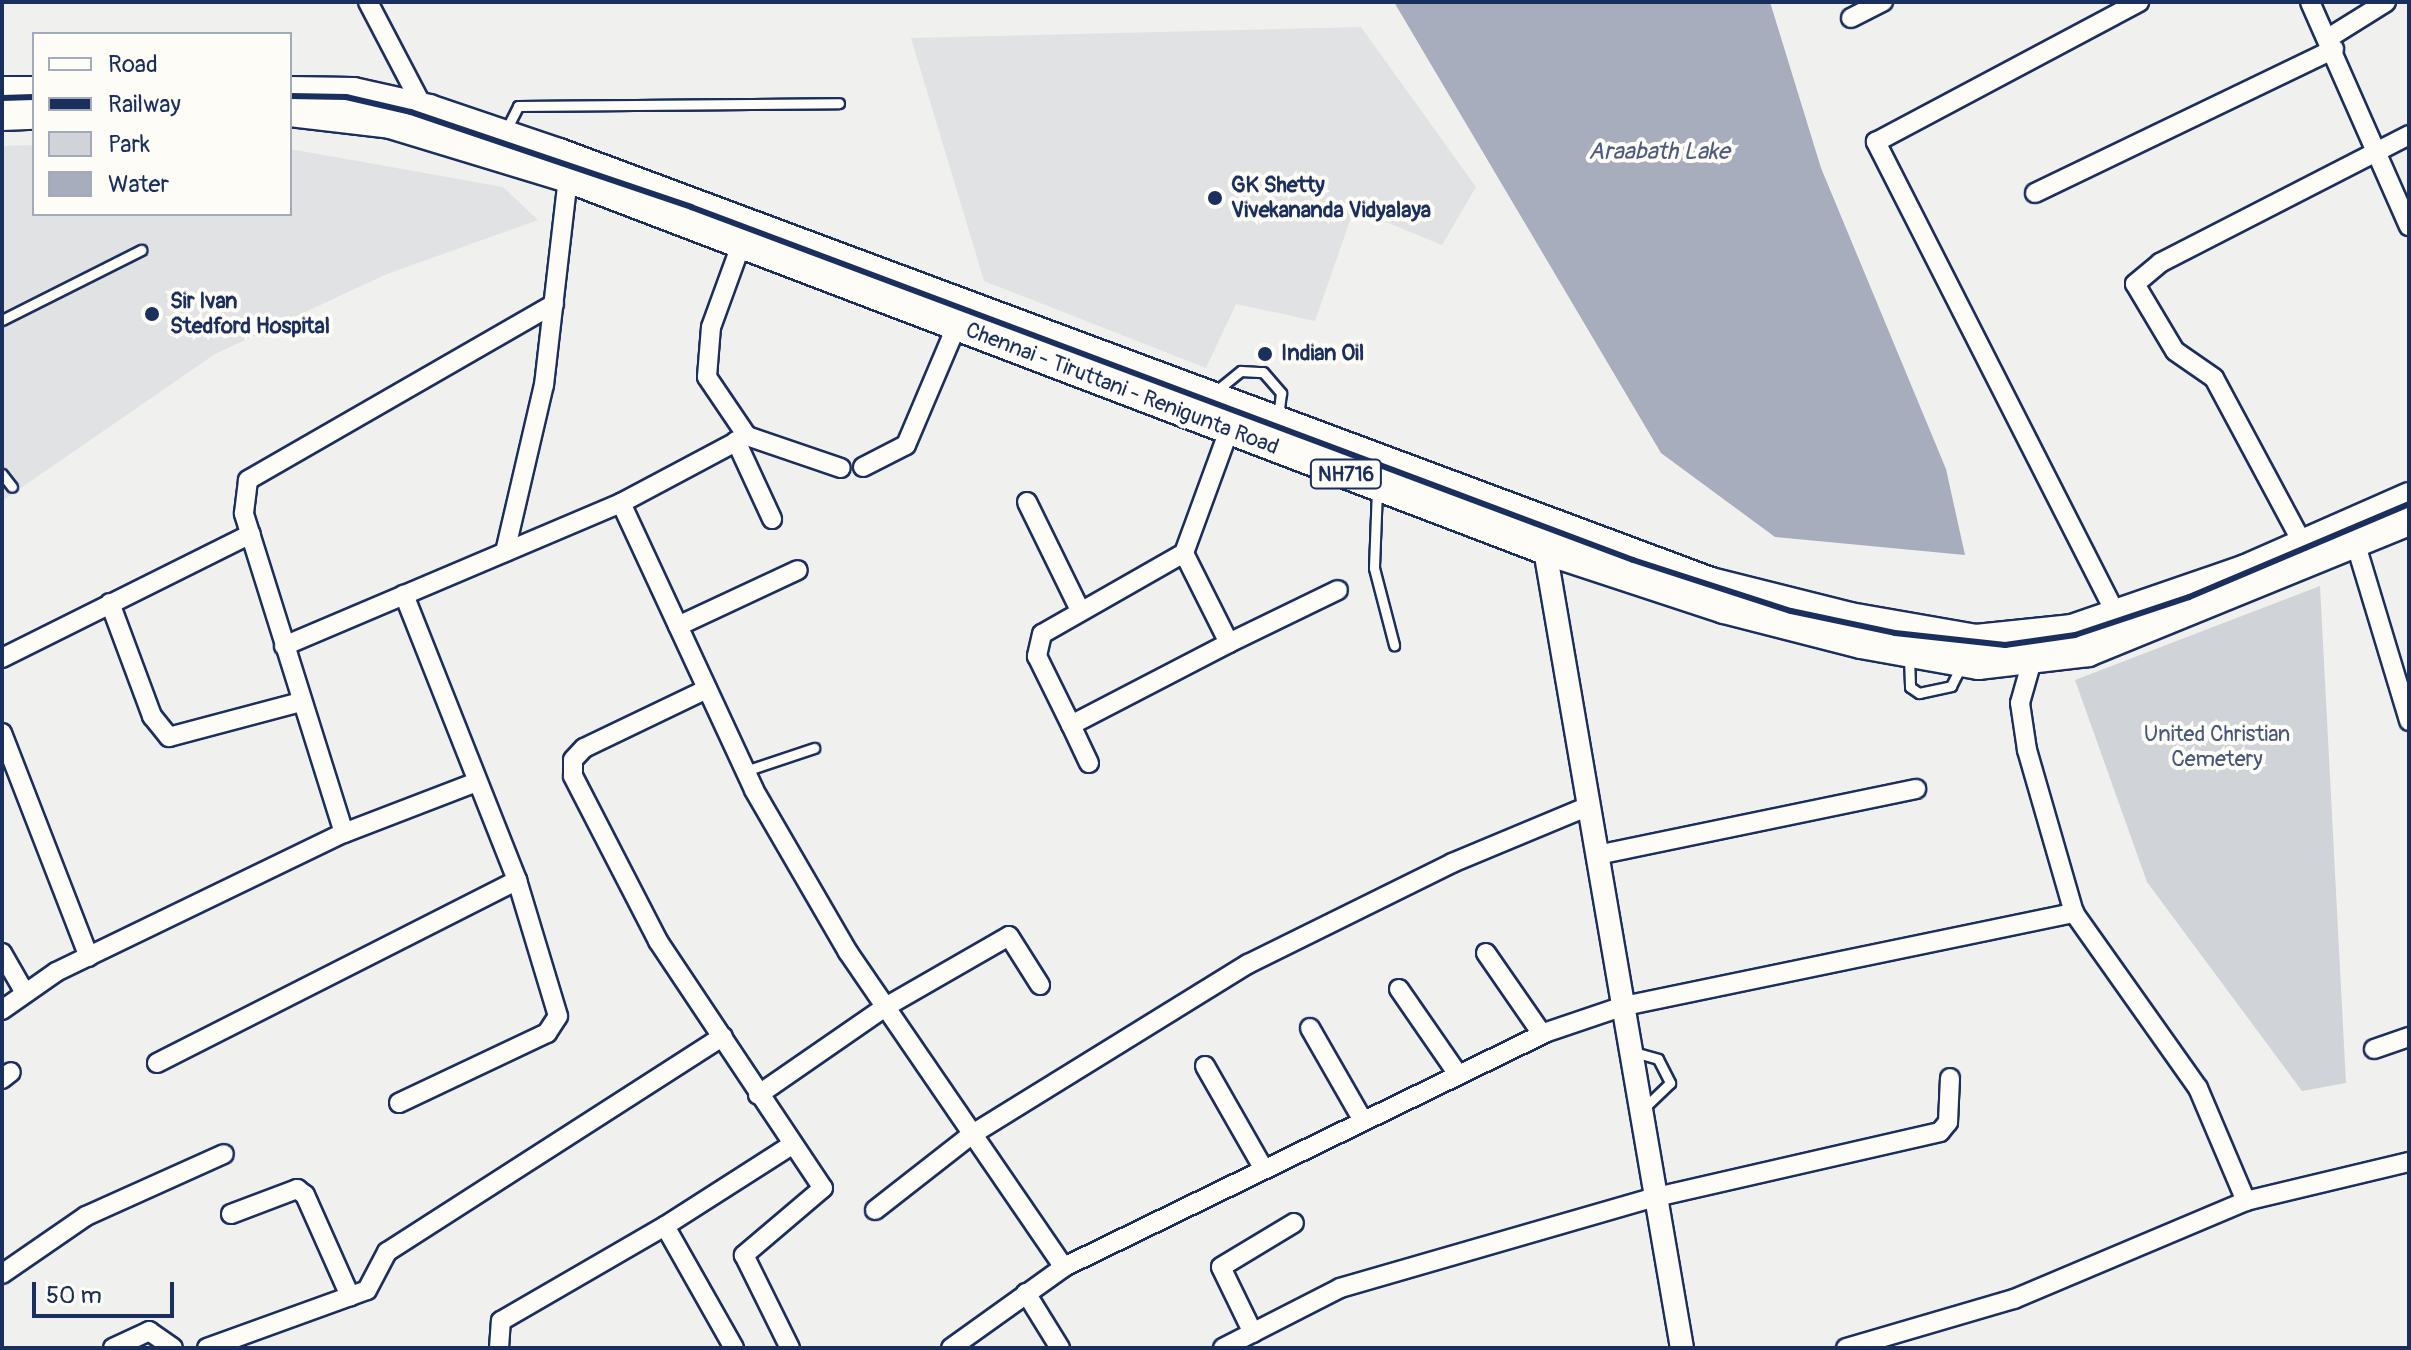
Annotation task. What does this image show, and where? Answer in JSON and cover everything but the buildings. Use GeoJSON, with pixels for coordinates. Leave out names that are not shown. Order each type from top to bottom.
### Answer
{"type":"FeatureCollection","features":[{"type":"Feature","properties":{"kind":"highway"},"geometry":{"type":"LineString","coordinates":[[2,91],[32,91]]}},
{"type":"Feature","properties":{"kind":"highway","name":"Chennai - Tiruttani - Renigunta Road"},"geometry":{"type":"LineString","coordinates":[[292,91],[353,92],[568,178],[1377,486],[1711,582],[1850,617],[1976,639],[2039,634],[2116,614],[2303,544],[2409,497]]}},
{"type":"Feature","properties":{"kind":"highway","name":"Chennai - Tiruttani - Renigunta Road"},"geometry":{"type":"LineString","coordinates":[[292,112],[425,121],[504,135],[1278,421],[1724,609],[1909,653],[1962,663],[2031,664],[2127,638],[2409,521]]}},
{"type":"Feature","properties":{"kind":"highway"},"geometry":{"type":"LineString","coordinates":[[2,116],[32,115]]}},
{"type":"Feature","properties":{"kind":"street"},"geometry":{"type":"LineString","coordinates":[[368,2],[425,121]]}},
{"type":"Feature","properties":{"kind":"street"},"geometry":{"type":"LineString","coordinates":[[1851,18],[1883,2]]}},
{"type":"Feature","properties":{"kind":"street"},"geometry":{"type":"LineString","coordinates":[[2116,614],[1876,142],[2139,2]]}},
{"type":"Feature","properties":{"kind":"street"},"geometry":{"type":"LineString","coordinates":[[2310,2],[2332,43],[2376,154],[2409,226]]}},
{"type":"Feature","properties":{"kind":"street"},"geometry":{"type":"LineString","coordinates":[[2035,193],[2332,43],[2386,2]]}},
{"type":"Feature","properties":{"kind":"street"},"geometry":{"type":"LineString","coordinates":[[2303,544],[2214,378],[2175,351],[2135,284],[2160,263],[2409,135]]}},
{"type":"Feature","properties":{"kind":"street"},"geometry":{"type":"LineString","coordinates":[[505,552],[554,304],[568,178]]}},
{"type":"Feature","properties":{"kind":"street"},"geometry":{"type":"LineString","coordinates":[[742,242],[705,360],[712,389],[742,438],[772,519]]}},
{"type":"Feature","properties":{"kind":"street"},"geometry":{"type":"LineString","coordinates":[[344,833],[284,646],[242,497],[263,466],[554,304]]}},
{"type":"Feature","properties":{"kind":"street"},"geometry":{"type":"LineString","coordinates":[[863,467],[906,445],[956,327]]}},
{"type":"Feature","properties":{"kind":"street"},"geometry":{"type":"LineString","coordinates":[[1089,763],[1036,644],[1080,610],[1184,553],[1229,430]]}},
{"type":"Feature","properties":{"kind":"street"},"geometry":{"type":"LineString","coordinates":[[284,646],[621,503],[742,438],[841,468]]}},
{"type":"Feature","properties":{"kind":"street"},"geometry":{"type":"LineString","coordinates":[[1027,502],[1080,610]]}},
{"type":"Feature","properties":{"kind":"street"},"geometry":{"type":"LineString","coordinates":[[621,503],[745,771],[882,1009],[1064,1267]]}},
{"type":"Feature","properties":{"kind":"street"},"geometry":{"type":"LineString","coordinates":[[2,658],[251,534]]}},
{"type":"Feature","properties":{"kind":"street"},"geometry":{"type":"LineString","coordinates":[[1550,537],[1589,806],[1624,1006],[1652,1198],[1682,1348]]}},
{"type":"Feature","properties":{"kind":"street"},"geometry":{"type":"LineString","coordinates":[[2356,545],[2409,721]]}},
{"type":"Feature","properties":{"kind":"street"},"geometry":{"type":"LineString","coordinates":[[1184,553],[1229,643]]}},
{"type":"Feature","properties":{"kind":"street"},"geometry":{"type":"LineString","coordinates":[[678,626],[798,570]]}},
{"type":"Feature","properties":{"kind":"street"},"geometry":{"type":"LineString","coordinates":[[1071,725],[1338,590]]}},
{"type":"Feature","properties":{"kind":"street"},"geometry":{"type":"LineString","coordinates":[[399,1103],[547,1033],[558,1016],[517,880],[474,783],[404,595]]}},
{"type":"Feature","properties":{"kind":"street"},"geometry":{"type":"LineString","coordinates":[[110,603],[152,716],[169,737],[301,702]]}},
{"type":"Feature","properties":{"kind":"street"},"geometry":{"type":"LineString","coordinates":[[2039,634],[2020,703],[2027,750],[2074,913],[2198,1088],[2246,1201]]}},
{"type":"Feature","properties":{"kind":"street"},"geometry":{"type":"LineString","coordinates":[[707,689],[584,748],[573,760],[573,776],[622,879],[758,1095],[823,1188],[744,1255],[790,1348]]}},
{"type":"Feature","properties":{"kind":"street"},"geometry":{"type":"LineString","coordinates":[[2,733],[89,957]]}},
{"type":"Feature","properties":{"kind":"street"},"geometry":{"type":"LineString","coordinates":[[2,1010],[25,993],[89,957],[344,833],[474,783]]}},
{"type":"Feature","properties":{"kind":"street"},"geometry":{"type":"LineString","coordinates":[[1597,855],[1916,789]]}},
{"type":"Feature","properties":{"kind":"street"},"geometry":{"type":"LineString","coordinates":[[875,1210],[971,1135],[1260,958],[1452,863],[1589,806]]}},
{"type":"Feature","properties":{"kind":"street"},"geometry":{"type":"LineString","coordinates":[[157,1063],[517,880]]}},
{"type":"Feature","properties":{"kind":"street"},"geometry":{"type":"LineString","coordinates":[[951,1348],[1064,1267],[1361,1117],[1542,1034],[1624,1006],[2074,913]]}},
{"type":"Feature","properties":{"kind":"street"},"geometry":{"type":"LineString","coordinates":[[758,1095],[882,1009],[1009,936],[1040,985]]}},
{"type":"Feature","properties":{"kind":"street"},"geometry":{"type":"LineString","coordinates":[[2,953],[25,993]]}},
{"type":"Feature","properties":{"kind":"street"},"geometry":{"type":"LineString","coordinates":[[1486,953],[1542,1034]]}},
{"type":"Feature","properties":{"kind":"street"},"geometry":{"type":"LineString","coordinates":[[1399,989],[1457,1073]]}},
{"type":"Feature","properties":{"kind":"street"},"geometry":{"type":"LineString","coordinates":[[1310,1028],[1361,1117]]}},
{"type":"Feature","properties":{"kind":"street"},"geometry":{"type":"LineString","coordinates":[[207,1348],[350,1296],[374,1284],[387,1252],[723,1036]]}},
{"type":"Feature","properties":{"kind":"street"},"geometry":{"type":"LineString","coordinates":[[2374,1049],[2409,1037]]}},
{"type":"Feature","properties":{"kind":"street"},"geometry":{"type":"LineString","coordinates":[[1205,1066],[1262,1166]]}},
{"type":"Feature","properties":{"kind":"street"},"geometry":{"type":"LineString","coordinates":[[1223,1348],[1340,1288],[1652,1198],[1940,1132],[1948,1122],[1950,1078]]}},
{"type":"Feature","properties":{"kind":"street"},"geometry":{"type":"LineString","coordinates":[[499,1348],[501,1321],[665,1226],[793,1144]]}},
{"type":"Feature","properties":{"kind":"street"},"geometry":{"type":"LineString","coordinates":[[2,1274],[86,1216],[224,1154]]}},
{"type":"Feature","properties":{"kind":"street"},"geometry":{"type":"LineString","coordinates":[[1846,1348],[2014,1299],[2246,1201],[2409,1162]]}},
{"type":"Feature","properties":{"kind":"street"},"geometry":{"type":"LineString","coordinates":[[231,1214],[297,1189],[305,1195],[350,1296]]}},
{"type":"Feature","properties":{"kind":"street"},"geometry":{"type":"LineString","coordinates":[[1253,1333],[1221,1267],[1294,1223]]}},
{"type":"Feature","properties":{"kind":"street"},"geometry":{"type":"LineString","coordinates":[[665,1226],[734,1348]]}},
{"type":"Feature","properties":{"kind":"street"},"geometry":{"type":"LineString","coordinates":[[1026,1293],[1060,1348]]}},
{"type":"Feature","properties":{"kind":"street"},"geometry":{"type":"LineString","coordinates":[[113,1348],[149,1331],[173,1348]]}},
{"type":"Feature","properties":{"kind":"lane"},"geometry":{"type":"LineString","coordinates":[[504,135],[518,106],[839,103]]}},
{"type":"Feature","properties":{"kind":"lane"},"geometry":{"type":"LineString","coordinates":[[2,320],[141,250]]}},
{"type":"Feature","properties":{"kind":"lane"},"geometry":{"type":"LineString","coordinates":[[1211,396],[1241,371],[1263,372],[1281,393],[1278,421]]}},
{"type":"Feature","properties":{"kind":"lane"},"geometry":{"type":"LineString","coordinates":[[2,474],[12,487]]}},
{"type":"Feature","properties":{"kind":"lane"},"geometry":{"type":"LineString","coordinates":[[1377,486],[1374,568],[1394,645]]}},
{"type":"Feature","properties":{"kind":"lane"},"geometry":{"type":"LineString","coordinates":[[1909,653],[1910,687],[1919,693],[1951,686],[1962,663]]}},
{"type":"Feature","properties":{"kind":"lane"},"geometry":{"type":"LineString","coordinates":[[745,771],[814,748]]}},
{"type":"Feature","properties":{"kind":"lane"},"geometry":{"type":"LineString","coordinates":[[1630,1051],[1658,1059],[1670,1083],[1639,1112]]}},
{"type":"Feature","properties":{"kind":"shaded area","name":"GK Shetty Vivekananda Vidyalaya"},"geometry":{"type":"Polygon","coordinates":[[[1361,27],[1476,187],[1442,245],[1354,209],[1315,321],[1236,304],[1206,368],[984,281],[911,38],[1361,27]]]}},
{"type":"Feature","properties":{"kind":"shaded area","name":"Sir Ivan Stedford Hospital"},"geometry":{"type":"Polygon","coordinates":[[[32,145],[32,216],[292,216],[292,149],[503,187],[538,220],[387,274],[215,354],[2,501],[2,146],[32,145]]]}},
{"type":"Feature","properties":{"kind":"green space","name":"United Christian Cemetery"},"geometry":{"type":"Polygon","coordinates":[[[2320,586],[2346,1083],[2302,1091],[2147,882],[2075,680],[2320,586]]]}},
{"type":"Feature","properties":{"kind":"water","name":"Araabath Lake"},"geometry":{"type":"Polygon","coordinates":[[[1394,2],[1770,2],[1821,168],[1946,469],[1965,555],[1775,537],[1661,453],[1394,2]]]}},
{"type":"Feature","properties":{"kind":"railway"},"geometry":{"type":"LineString","coordinates":[[292,96],[346,97],[411,112],[691,207],[1633,560],[1791,611],[1895,633],[2005,645],[2075,635],[2189,597],[2409,504]]}},
{"type":"Feature","properties":{"kind":"railway"},"geometry":{"type":"LineString","coordinates":[[2,98],[32,97]]}},
{"type":"Feature","properties":{"kind":"place","name":"GK Shetty Vivekananda Vidyalaya"},"geometry":{"type":"Point","coordinates":[1215,198]}},
{"type":"Feature","properties":{"kind":"place","name":"Sir Ivan Stedford Hospital"},"geometry":{"type":"Point","coordinates":[152,314]}},
{"type":"Feature","properties":{"kind":"place","name":"Indian Oil"},"geometry":{"type":"Point","coordinates":[1265,354]}}]}
